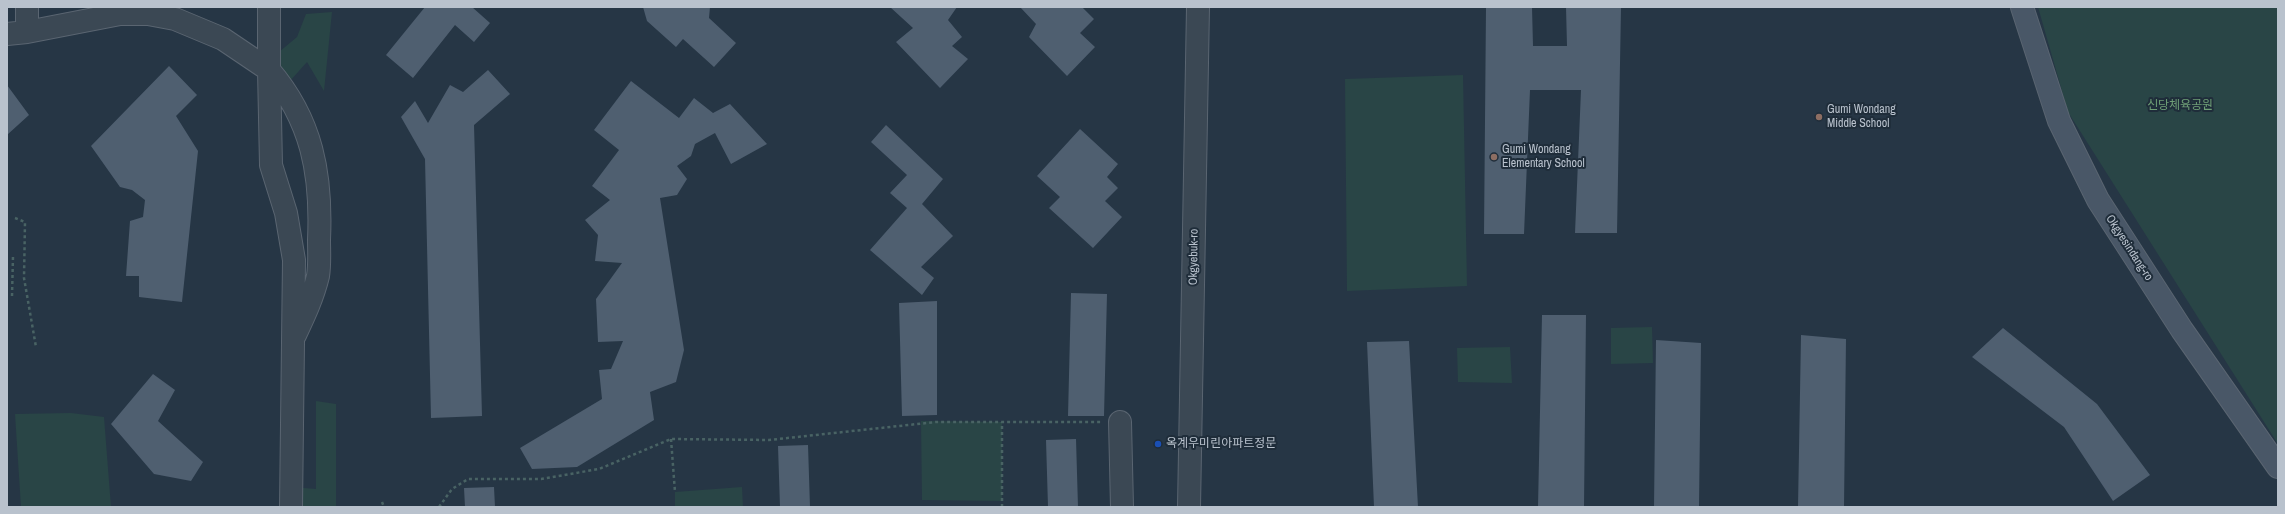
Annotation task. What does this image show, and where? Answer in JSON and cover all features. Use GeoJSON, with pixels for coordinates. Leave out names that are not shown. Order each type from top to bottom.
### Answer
{"type":"FeatureCollection","features":[{"type":"Feature","properties":{"kind":"street"},"geometry":{"type":"LineString","coordinates":[[17,33],[27,7]]}},
{"type":"Feature","properties":{"kind":"street"},"geometry":{"type":"LineString","coordinates":[[269,7],[271,164],[286,212],[294,260],[291,507]]}},
{"type":"Feature","properties":{"kind":"street"},"geometry":{"type":"LineString","coordinates":[[1187,7],[1192,17],[1198,60]]}},
{"type":"Feature","properties":{"kind":"street","name":"Okgyebuk-ro"},"geometry":{"type":"LineString","coordinates":[[1189,507],[1198,7]]}},
{"type":"Feature","properties":{"kind":"street","name":"Okgyesindang-ro"},"geometry":{"type":"LineString","coordinates":[[2022,7],[2059,121],[2098,200],[2182,330],[2278,467]]}},
{"type":"Feature","properties":{"kind":"street"},"geometry":{"type":"LineString","coordinates":[[17,33],[120,14],[148,14],[175,19],[223,40],[269,70],[294,103],[304,124],[311,146],[318,183],[320,225],[318,275],[309,308],[292,340]]}},
{"type":"Feature","properties":{"kind":"street"},"geometry":{"type":"LineString","coordinates":[[1120,422],[1122,507]]}},
{"type":"Feature","properties":{"kind":"path"},"geometry":{"type":"LineString","coordinates":[[15,218],[25,222],[24,278],[36,347]]}},
{"type":"Feature","properties":{"kind":"path"},"geometry":{"type":"LineString","coordinates":[[12,296],[13,256]]}},
{"type":"Feature","properties":{"kind":"path"},"geometry":{"type":"LineString","coordinates":[[439,507],[452,489],[468,480],[541,478],[599,469],[672,439],[769,440],[936,422],[1120,422]]}},
{"type":"Feature","properties":{"kind":"path"},"geometry":{"type":"LineString","coordinates":[[1002,422],[1002,507]]}},
{"type":"Feature","properties":{"kind":"path"},"geometry":{"type":"LineString","coordinates":[[672,439],[675,492]]}},
{"type":"Feature","properties":{"kind":"path"},"geometry":{"type":"LineString","coordinates":[[382,502],[384,507]]}},
{"type":"Feature","properties":{"kind":"green space","name":"신당체육공원"},"geometry":{"type":"Polygon","coordinates":[[[2038,7],[2278,7],[2278,444],[2068,112],[2038,7]]]}},
{"type":"Feature","properties":{"kind":"green space"},"geometry":{"type":"Polygon","coordinates":[[[332,12],[324,91],[307,62],[290,81],[273,57],[297,37],[306,14],[332,12]]]}},
{"type":"Feature","properties":{"kind":"green space"},"geometry":{"type":"Polygon","coordinates":[[[1463,75],[1467,286],[1347,291],[1345,79],[1463,75]]]}},
{"type":"Feature","properties":{"kind":"green space"},"geometry":{"type":"Polygon","coordinates":[[[1652,327],[1653,363],[1611,364],[1611,328],[1652,327]]]}},
{"type":"Feature","properties":{"kind":"green space"},"geometry":{"type":"Polygon","coordinates":[[[1510,347],[1512,383],[1458,382],[1457,348],[1510,347]]]}},
{"type":"Feature","properties":{"kind":"green space"},"geometry":{"type":"Polygon","coordinates":[[[316,401],[336,404],[336,507],[291,507],[291,487],[316,489],[316,401]]]}},
{"type":"Feature","properties":{"kind":"green space"},"geometry":{"type":"Polygon","coordinates":[[[71,413],[104,417],[111,507],[21,507],[15,414],[71,413]]]}},
{"type":"Feature","properties":{"kind":"green space"},"geometry":{"type":"Polygon","coordinates":[[[921,421],[1002,422],[1002,501],[922,500],[921,421]]]}},
{"type":"Feature","properties":{"kind":"green space"},"geometry":{"type":"Polygon","coordinates":[[[742,487],[743,507],[675,507],[675,492],[742,487]]]}},
{"type":"Feature","properties":{"kind":"building"},"geometry":{"type":"Polygon","coordinates":[[[425,7],[472,7],[490,23],[474,42],[455,25],[413,78],[386,55],[425,7]]]}},
{"type":"Feature","properties":{"kind":"building"},"geometry":{"type":"Polygon","coordinates":[[[643,7],[710,7],[709,18],[736,43],[714,67],[683,39],[676,47],[647,21],[643,7]]]}},
{"type":"Feature","properties":{"kind":"building"},"geometry":{"type":"Polygon","coordinates":[[[890,7],[957,7],[948,20],[962,37],[952,46],[968,59],[940,88],[896,42],[913,28],[890,7]]]}},
{"type":"Feature","properties":{"kind":"building"},"geometry":{"type":"Polygon","coordinates":[[[1020,7],[1082,7],[1094,19],[1080,33],[1095,47],[1067,76],[1029,37],[1036,24],[1020,7]]]}},
{"type":"Feature","properties":{"kind":"building"},"geometry":{"type":"Polygon","coordinates":[[[1486,7],[1532,7],[1533,46],[1567,46],[1566,7],[1621,7],[1617,233],[1575,233],[1581,90],[1530,90],[1524,234],[1484,234],[1486,7]]]}},
{"type":"Feature","properties":{"kind":"building"},"geometry":{"type":"Polygon","coordinates":[[[169,66],[197,95],[176,116],[198,151],[182,302],[139,297],[139,276],[126,276],[130,221],[143,217],[145,200],[132,190],[120,187],[91,146],[169,66]]]}},
{"type":"Feature","properties":{"kind":"building"},"geometry":{"type":"Polygon","coordinates":[[[488,70],[510,94],[474,125],[482,416],[431,418],[425,159],[401,117],[415,101],[428,123],[450,85],[463,92],[488,70]]]}},
{"type":"Feature","properties":{"kind":"building"},"geometry":{"type":"Polygon","coordinates":[[[631,81],[679,118],[694,98],[713,113],[730,104],[767,144],[731,164],[715,133],[695,144],[691,156],[677,166],[687,179],[677,195],[660,198],[684,350],[676,382],[650,392],[654,420],[577,467],[532,469],[520,448],[602,399],[599,370],[611,369],[623,341],[598,342],[596,299],[622,263],[595,261],[598,235],[585,220],[610,200],[592,186],[619,150],[594,130],[631,81]]]}},
{"type":"Feature","properties":{"kind":"building"},"geometry":{"type":"Polygon","coordinates":[[[7,85],[29,115],[7,135],[7,85]]]}},
{"type":"Feature","properties":{"kind":"building"},"geometry":{"type":"Polygon","coordinates":[[[886,125],[943,179],[922,204],[953,236],[921,267],[934,278],[922,295],[870,250],[907,208],[890,193],[907,175],[871,142],[886,125]]]}},
{"type":"Feature","properties":{"kind":"building"},"geometry":{"type":"Polygon","coordinates":[[[1080,129],[1118,164],[1107,177],[1118,188],[1105,201],[1122,217],[1093,248],[1049,208],[1060,197],[1037,176],[1080,129]]]}},
{"type":"Feature","properties":{"kind":"building"},"geometry":{"type":"Polygon","coordinates":[[[1071,293],[1107,294],[1104,416],[1068,416],[1071,293]]]}},
{"type":"Feature","properties":{"kind":"building"},"geometry":{"type":"Polygon","coordinates":[[[937,301],[937,415],[902,416],[899,303],[937,301]]]}},
{"type":"Feature","properties":{"kind":"building"},"geometry":{"type":"Polygon","coordinates":[[[1542,315],[1586,315],[1584,507],[1538,507],[1542,315]]]}},
{"type":"Feature","properties":{"kind":"building"},"geometry":{"type":"Polygon","coordinates":[[[2003,328],[2097,404],[2150,475],[2113,501],[2064,427],[1972,357],[2003,328]]]}},
{"type":"Feature","properties":{"kind":"building"},"geometry":{"type":"Polygon","coordinates":[[[1801,335],[1846,339],[1844,507],[1798,507],[1801,335]]]}},
{"type":"Feature","properties":{"kind":"building"},"geometry":{"type":"Polygon","coordinates":[[[1656,340],[1701,343],[1699,507],[1654,507],[1656,340]]]}},
{"type":"Feature","properties":{"kind":"building"},"geometry":{"type":"Polygon","coordinates":[[[1409,341],[1418,507],[1374,507],[1367,342],[1409,341]]]}},
{"type":"Feature","properties":{"kind":"building"},"geometry":{"type":"Polygon","coordinates":[[[153,374],[175,390],[158,421],[203,462],[191,481],[154,474],[111,424],[153,374]]]}},
{"type":"Feature","properties":{"kind":"building"},"geometry":{"type":"Polygon","coordinates":[[[1076,439],[1078,507],[1048,507],[1046,440],[1076,439]]]}},
{"type":"Feature","properties":{"kind":"building"},"geometry":{"type":"Polygon","coordinates":[[[808,445],[810,507],[780,507],[778,446],[808,445]]]}},
{"type":"Feature","properties":{"kind":"building"},"geometry":{"type":"Polygon","coordinates":[[[494,487],[495,507],[465,507],[464,488],[494,487]]]}},
{"type":"Feature","properties":{"kind":"place","name":"Gumi Wondang Middle School"},"geometry":{"type":"Point","coordinates":[1819,117]}},
{"type":"Feature","properties":{"kind":"place","name":"Gumi Wondang Elementary School"},"geometry":{"type":"Point","coordinates":[1494,157]}},
{"type":"Feature","properties":{"kind":"place","name":"옥계우미린아파트정문"},"geometry":{"type":"Point","coordinates":[1158,444]}}]}
